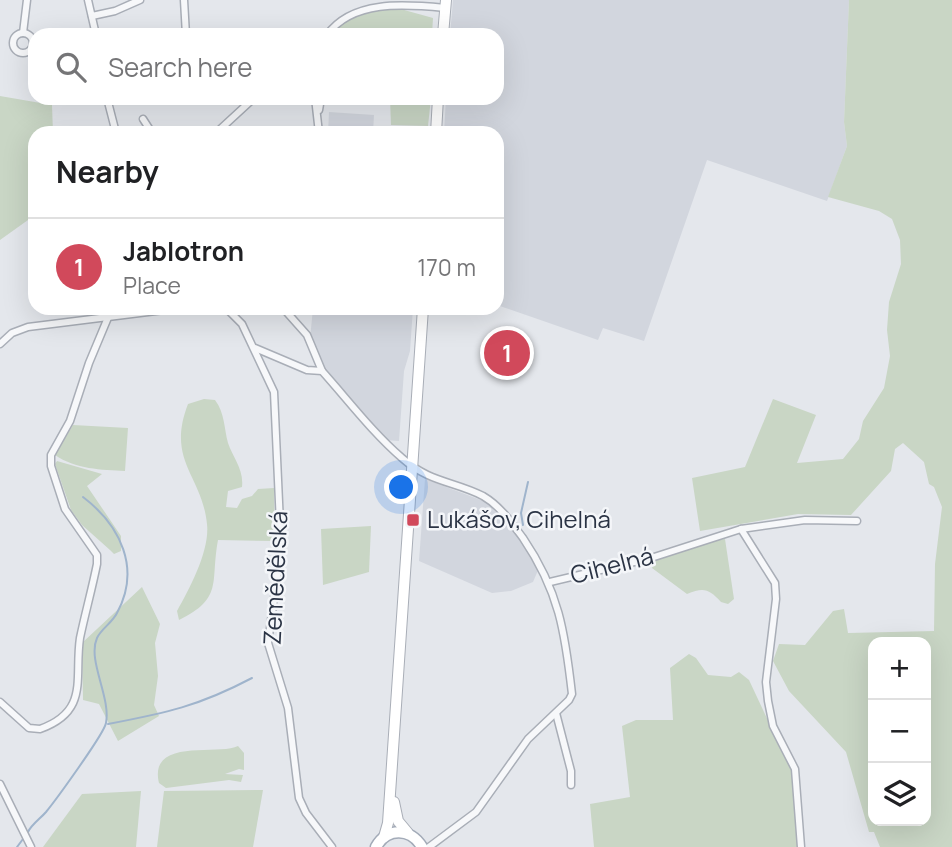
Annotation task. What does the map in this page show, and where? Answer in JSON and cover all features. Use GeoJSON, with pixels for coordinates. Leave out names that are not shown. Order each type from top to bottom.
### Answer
{"type":"FeatureCollection","features":[{"type":"Feature","properties":{"kind":"main road"},"geometry":{"type":"LineString","coordinates":[[376,847],[384,837],[396,832],[415,839]]}},
{"type":"Feature","properties":{"kind":"street"},"geometry":{"type":"LineString","coordinates":[[23,33],[27,0]]}},
{"type":"Feature","properties":{"kind":"street"},"geometry":{"type":"LineString","coordinates":[[88,0],[95,28]]}},
{"type":"Feature","properties":{"kind":"street"},"geometry":{"type":"LineString","coordinates":[[92,16],[115,11],[140,0]]}},
{"type":"Feature","properties":{"kind":"street"},"geometry":{"type":"LineString","coordinates":[[184,0],[186,28]]}},
{"type":"Feature","properties":{"kind":"street"},"geometry":{"type":"LineString","coordinates":[[331,28],[333,23],[348,13],[382,0],[445,4],[443,28]]}},
{"type":"Feature","properties":{"kind":"street"},"geometry":{"type":"LineString","coordinates":[[109,105],[114,126]]}},
{"type":"Feature","properties":{"kind":"street"},"geometry":{"type":"LineString","coordinates":[[224,126],[246,105]]}},
{"type":"Feature","properties":{"kind":"street"},"geometry":{"type":"LineString","coordinates":[[316,105],[318,112]]}},
{"type":"Feature","properties":{"kind":"street"},"geometry":{"type":"LineString","coordinates":[[318,126],[320,105]]}},
{"type":"Feature","properties":{"kind":"street"},"geometry":{"type":"LineString","coordinates":[[437,126],[438,105]]}},
{"type":"Feature","properties":{"kind":"street"},"geometry":{"type":"LineString","coordinates":[[144,119],[148,126]]}},
{"type":"Feature","properties":{"kind":"street"},"geometry":{"type":"LineString","coordinates":[[0,702],[29,728],[40,729],[73,704],[79,690],[80,641],[97,555],[65,509],[51,466],[51,455],[70,421],[108,315]]}},
{"type":"Feature","properties":{"kind":"street"},"geometry":{"type":"LineString","coordinates":[[0,344],[12,333],[28,327],[129,315]]}},
{"type":"Feature","properties":{"kind":"street","name":"Zemědělská"},"geometry":{"type":"LineString","coordinates":[[233,315],[242,324],[255,348],[274,392],[278,429],[281,546],[268,643],[288,708],[299,798],[306,813],[332,847]]}},
{"type":"Feature","properties":{"kind":"street","name":"Cihelná"},"geometry":{"type":"LineString","coordinates":[[291,315],[307,335],[322,370],[378,433],[431,479],[480,495],[496,505],[518,531],[550,582],[650,558],[741,529],[805,520],[858,521]]}},
{"type":"Feature","properties":{"kind":"street"},"geometry":{"type":"LineString","coordinates":[[423,315],[393,759],[395,814],[415,839],[428,840],[446,835]]}},
{"type":"Feature","properties":{"kind":"street"},"geometry":{"type":"LineString","coordinates":[[255,348],[307,370],[322,370]]}},
{"type":"Feature","properties":{"kind":"street"},"geometry":{"type":"LineString","coordinates":[[741,529],[775,583],[776,599],[768,657],[767,692],[774,726],[795,769],[801,847]]}},
{"type":"Feature","properties":{"kind":"street"},"geometry":{"type":"LineString","coordinates":[[429,847],[476,813],[528,738],[556,713],[572,694],[568,648],[550,582]]}},
{"type":"Feature","properties":{"kind":"street"},"geometry":{"type":"LineString","coordinates":[[556,713],[571,771],[570,785]]}},
{"type":"Feature","properties":{"kind":"street"},"geometry":{"type":"LineString","coordinates":[[384,837],[388,823],[389,779],[393,759]]}},
{"type":"Feature","properties":{"kind":"street"},"geometry":{"type":"LineString","coordinates":[[0,784],[31,847]]}},
{"type":"Feature","properties":{"kind":"shaded area"},"geometry":{"type":"Polygon","coordinates":[[[453,0],[849,0],[844,122],[847,146],[827,201],[707,160],[644,341],[603,328],[598,340],[504,307],[504,126],[444,126],[446,105],[504,105],[504,28],[451,28],[453,0]]]}},
{"type":"Feature","properties":{"kind":"shaded area"},"geometry":{"type":"Polygon","coordinates":[[[329,112],[374,115],[373,126],[328,126],[329,112]]]}},
{"type":"Feature","properties":{"kind":"shaded area"},"geometry":{"type":"Polygon","coordinates":[[[312,315],[413,315],[410,351],[404,371],[399,441],[384,440],[320,365],[310,339],[312,315]]]}},
{"type":"Feature","properties":{"kind":"shaded area"},"geometry":{"type":"Polygon","coordinates":[[[425,479],[486,502],[516,533],[539,568],[533,582],[511,591],[492,593],[419,561],[425,479]]]}},
{"type":"Feature","properties":{"kind":"green space"},"geometry":{"type":"Polygon","coordinates":[[[849,0],[952,0],[952,847],[880,847],[874,832],[869,832],[846,752],[789,691],[773,661],[779,644],[805,645],[833,611],[844,609],[848,633],[934,631],[935,564],[942,507],[934,487],[929,484],[924,462],[903,443],[895,449],[891,471],[851,515],[798,514],[700,531],[692,478],[745,467],[773,399],[816,415],[797,463],[843,459],[859,439],[863,421],[884,388],[890,356],[887,330],[889,302],[901,264],[900,240],[892,219],[879,211],[828,197],[847,146],[844,122],[849,0]]]}},
{"type":"Feature","properties":{"kind":"green space"},"geometry":{"type":"Polygon","coordinates":[[[379,3],[433,18],[432,28],[337,28],[339,24],[379,3]]]}},
{"type":"Feature","properties":{"kind":"green space"},"geometry":{"type":"Polygon","coordinates":[[[0,96],[28,101],[28,105],[52,105],[53,126],[28,126],[28,220],[0,240],[0,96]]]}},
{"type":"Feature","properties":{"kind":"green space"},"geometry":{"type":"Polygon","coordinates":[[[390,105],[430,105],[428,126],[391,125],[390,105]]]}},
{"type":"Feature","properties":{"kind":"green space"},"geometry":{"type":"Polygon","coordinates":[[[204,399],[215,400],[218,405],[228,443],[241,475],[242,487],[228,491],[226,507],[237,508],[242,499],[252,496],[258,489],[274,488],[275,541],[218,540],[209,596],[193,612],[179,620],[177,611],[198,569],[207,534],[204,507],[183,454],[182,424],[188,404],[204,399]]]}},
{"type":"Feature","properties":{"kind":"green space"},"geometry":{"type":"Polygon","coordinates":[[[73,425],[128,428],[125,471],[80,466],[55,455],[73,425]]]}},
{"type":"Feature","properties":{"kind":"green space"},"geometry":{"type":"Polygon","coordinates":[[[57,461],[102,474],[87,486],[121,536],[121,551],[114,554],[82,525],[71,510],[55,464],[57,461]]]}},
{"type":"Feature","properties":{"kind":"green space"},"geometry":{"type":"Polygon","coordinates":[[[371,526],[369,572],[323,585],[321,529],[371,526]]]}},
{"type":"Feature","properties":{"kind":"green space"},"geometry":{"type":"Polygon","coordinates":[[[725,539],[734,599],[728,604],[706,590],[687,594],[652,568],[656,558],[700,542],[725,539]]]}},
{"type":"Feature","properties":{"kind":"green space"},"geometry":{"type":"Polygon","coordinates":[[[142,587],[160,624],[155,643],[158,676],[154,705],[159,716],[118,741],[99,704],[83,700],[82,643],[142,587]]]}},
{"type":"Feature","properties":{"kind":"green space"},"geometry":{"type":"Polygon","coordinates":[[[689,654],[696,658],[708,675],[731,677],[739,672],[749,680],[793,774],[798,847],[594,847],[590,804],[630,797],[622,726],[636,720],[673,720],[670,668],[689,654]]]}},
{"type":"Feature","properties":{"kind":"green space"},"geometry":{"type":"Polygon","coordinates":[[[238,746],[244,753],[244,770],[225,774],[243,775],[241,782],[229,780],[166,788],[159,783],[158,769],[164,759],[174,754],[238,746]]]}},
{"type":"Feature","properties":{"kind":"green space"},"geometry":{"type":"Polygon","coordinates":[[[263,790],[253,847],[157,847],[164,791],[263,790]]]}},
{"type":"Feature","properties":{"kind":"green space"},"geometry":{"type":"Polygon","coordinates":[[[141,791],[136,847],[43,847],[82,794],[141,791]]]}},
{"type":"Feature","properties":{"kind":"waterway"},"geometry":{"type":"LineString","coordinates":[[523,525],[521,513],[528,482]]}},
{"type":"Feature","properties":{"kind":"waterway"},"geometry":{"type":"LineString","coordinates":[[28,832],[68,782],[106,723],[107,713],[95,647],[97,638],[115,617],[124,597],[127,565],[117,535],[108,521],[83,497]]}},
{"type":"Feature","properties":{"kind":"waterway"},"geometry":{"type":"LineString","coordinates":[[108,724],[182,707],[252,678]]}},
{"type":"Feature","properties":{"kind":"waterway"},"geometry":{"type":"LineString","coordinates":[[17,847],[23,839]]}},
{"type":"Feature","properties":{"kind":"place","name":"Jablotron"},"geometry":{"type":"Point","coordinates":[507,353]}},
{"type":"Feature","properties":{"kind":"place","name":"Lukášov, Cihelná"},"geometry":{"type":"Point","coordinates":[413,520]}}]}
